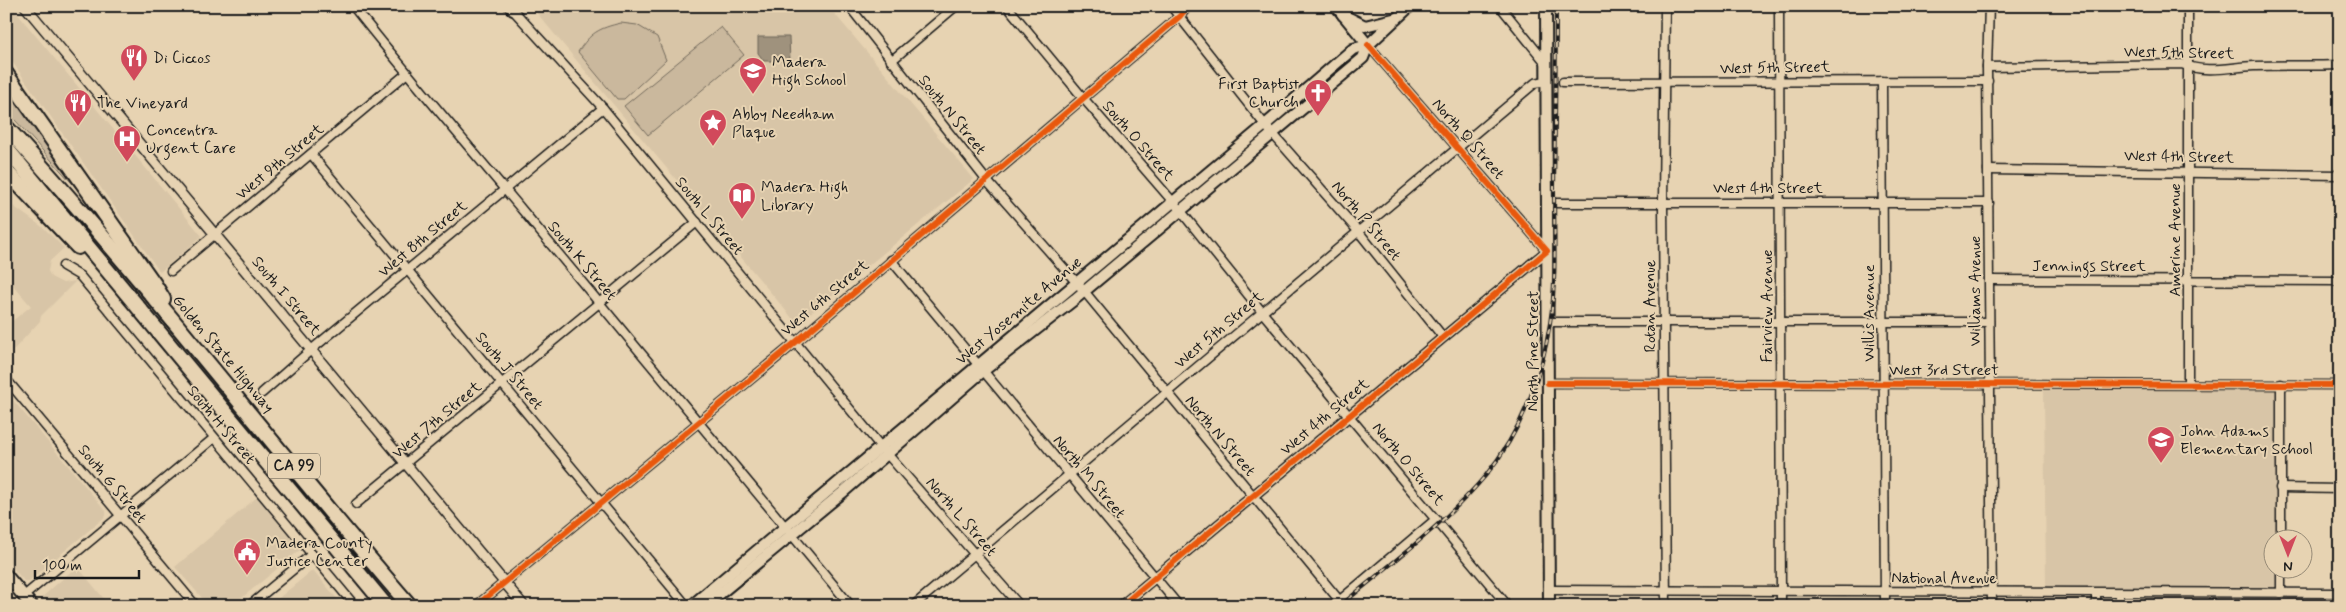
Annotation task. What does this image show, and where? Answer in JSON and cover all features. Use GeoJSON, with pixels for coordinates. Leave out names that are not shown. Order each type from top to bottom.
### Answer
{"type":"FeatureCollection","features":[{"type":"Feature","properties":{"kind":"highway"},"geometry":{"type":"LineString","coordinates":[[6,74],[154,284],[178,326]]}},
{"type":"Feature","properties":{"kind":"highway","name":"Golden State Highway"},"geometry":{"type":"LineString","coordinates":[[6,127],[51,176],[178,326],[410,606]]}},
{"type":"Feature","properties":{"kind":"highway","name":"Golden State Highway"},"geometry":{"type":"LineString","coordinates":[[6,148],[162,333],[386,606]]}},
{"type":"Feature","properties":{"kind":"highway"},"geometry":{"type":"LineString","coordinates":[[6,171],[129,302],[162,333]]}},
{"type":"Feature","properties":{"kind":"main road"},"geometry":{"type":"LineString","coordinates":[[1336,6],[1368,45]]}},
{"type":"Feature","properties":{"kind":"main road","name":"West Yosemite Avenue"},"geometry":{"type":"LineString","coordinates":[[981,368],[1084,291],[1363,58],[1368,45],[1410,6]]}},
{"type":"Feature","properties":{"kind":"main road","name":"North Pine Street"},"geometry":{"type":"LineString","coordinates":[[1546,6],[1549,606]]}},
{"type":"Feature","properties":{"kind":"main road"},"geometry":{"type":"LineString","coordinates":[[1343,15],[1366,26],[1400,16]]}},
{"type":"Feature","properties":{"kind":"main road","name":"West Yosemite Avenue"},"geometry":{"type":"LineString","coordinates":[[689,606],[787,531],[884,450],[1353,48],[1368,45]]}},
{"type":"Feature","properties":{"kind":"main road","name":"West Yosemite Avenue"},"geometry":{"type":"LineString","coordinates":[[705,606],[787,531]]}},
{"type":"Feature","properties":{"kind":"main road"},"geometry":{"type":"LineString","coordinates":[[6,575],[32,606]]}},
{"type":"Feature","properties":{"kind":"street","name":"South I Street"},"geometry":{"type":"LineString","coordinates":[[25,6],[524,606]]}},
{"type":"Feature","properties":{"kind":"street","name":"South K Street"},"geometry":{"type":"LineString","coordinates":[[353,6],[406,74],[505,190],[851,606]]}},
{"type":"Feature","properties":{"kind":"street","name":"South N Street"},"geometry":{"type":"LineString","coordinates":[[849,6],[987,181],[1076,284]]}},
{"type":"Feature","properties":{"kind":"street"},"geometry":{"type":"LineString","coordinates":[[891,61],[956,6]]}},
{"type":"Feature","properties":{"kind":"street","name":"South O Street"},"geometry":{"type":"LineString","coordinates":[[1007,6],[1172,202]]}},
{"type":"Feature","properties":{"kind":"street","name":"North P Street"},"geometry":{"type":"LineString","coordinates":[[1171,6],[1265,125],[1358,231],[1442,337]]}},
{"type":"Feature","properties":{"kind":"street","name":"West 6th Street"},"geometry":{"type":"LineString","coordinates":[[476,606],[796,342],[1084,99],[1180,16],[1188,6]]}},
{"type":"Feature","properties":{"kind":"street"},"geometry":{"type":"LineString","coordinates":[[1500,6],[1546,63]]}},
{"type":"Feature","properties":{"kind":"street","name":"Rotan Avenue"},"geometry":{"type":"LineString","coordinates":[[1665,6],[1663,202],[1666,606]]}},
{"type":"Feature","properties":{"kind":"street","name":"Fairview Avenue"},"geometry":{"type":"LineString","coordinates":[[1779,6],[1782,606]]}},
{"type":"Feature","properties":{"kind":"street","name":"Williams Avenue"},"geometry":{"type":"LineString","coordinates":[[1989,6],[1988,170],[1992,606]]}},
{"type":"Feature","properties":{"kind":"street","name":"Amerine Avenue"},"geometry":{"type":"LineString","coordinates":[[2188,6],[2188,384]]}},
{"type":"Feature","properties":{"kind":"street","name":"South L Street"},"geometry":{"type":"LineString","coordinates":[[512,7],[603,108],[884,450]]}},
{"type":"Feature","properties":{"kind":"street","name":"North Q Street"},"geometry":{"type":"LineString","coordinates":[[1368,45],[1547,251]]}},
{"type":"Feature","properties":{"kind":"street","name":"West 5th Street"},"geometry":{"type":"LineString","coordinates":[[1988,67],[2182,64],[2198,70],[2221,70],[2252,66],[2340,65]]}},
{"type":"Feature","properties":{"kind":"street","name":"West 9th Street"},"geometry":{"type":"LineString","coordinates":[[171,271],[406,74]]}},
{"type":"Feature","properties":{"kind":"street","name":"West 5th Street"},"geometry":{"type":"LineString","coordinates":[[912,606],[1535,83],[1546,81]]}},
{"type":"Feature","properties":{"kind":"street","name":"Willis Avenue"},"geometry":{"type":"LineString","coordinates":[[1882,81],[1886,606]]}},
{"type":"Feature","properties":{"kind":"street","name":"West 5th Street"},"geometry":{"type":"LineString","coordinates":[[1563,82],[1988,81]]}},
{"type":"Feature","properties":{"kind":"street","name":"West 8th Street"},"geometry":{"type":"LineString","coordinates":[[262,393],[311,350],[603,108]]}},
{"type":"Feature","properties":{"kind":"street","name":"South J Street"},"geometry":{"type":"LineString","coordinates":[[311,154],[689,606]]}},
{"type":"Feature","properties":{"kind":"street","name":"West 4th Street"},"geometry":{"type":"LineString","coordinates":[[1988,170],[2340,175]]}},
{"type":"Feature","properties":{"kind":"street","name":"North O Street"},"geometry":{"type":"LineString","coordinates":[[1172,202],[1508,606]]}},
{"type":"Feature","properties":{"kind":"street","name":"West 4th Street"},"geometry":{"type":"LineString","coordinates":[[1547,202],[1989,202]]}},
{"type":"Feature","properties":{"kind":"street","name":"West 7th Street"},"geometry":{"type":"LineString","coordinates":[[356,504],[696,222]]}},
{"type":"Feature","properties":{"kind":"street","name":"West 4th Street"},"geometry":{"type":"LineString","coordinates":[[1120,606],[1547,251]]}},
{"type":"Feature","properties":{"kind":"street","name":"North M Street"},"geometry":{"type":"LineString","coordinates":[[891,260],[1179,606]]}},
{"type":"Feature","properties":{"kind":"street","name":"South H Street"},"geometry":{"type":"LineString","coordinates":[[63,266],[80,276],[355,606]]}},
{"type":"Feature","properties":{"kind":"street","name":"Jennings Street"},"geometry":{"type":"LineString","coordinates":[[1989,280],[2340,281]]}},
{"type":"Feature","properties":{"kind":"street","name":"North N Street"},"geometry":{"type":"LineString","coordinates":[[1076,284],[1084,291],[1339,604]]}},
{"type":"Feature","properties":{"kind":"street"},"geometry":{"type":"LineString","coordinates":[[1548,322],[1989,322]]}},
{"type":"Feature","properties":{"kind":"street","name":"South G Street"},"geometry":{"type":"LineString","coordinates":[[6,379],[196,606]]}},
{"type":"Feature","properties":{"kind":"street","name":"West 3rd Street"},"geometry":{"type":"LineString","coordinates":[[1548,384],[2340,384]]}},
{"type":"Feature","properties":{"kind":"street"},"geometry":{"type":"LineString","coordinates":[[2281,530],[2282,384]]}},
{"type":"Feature","properties":{"kind":"street"},"geometry":{"type":"LineString","coordinates":[[24,596],[214,438]]}},
{"type":"Feature","properties":{"kind":"street","name":"North L Street"},"geometry":{"type":"LineString","coordinates":[[884,450],[1020,606]]}},
{"type":"Feature","properties":{"kind":"street"},"geometry":{"type":"LineString","coordinates":[[2280,488],[2340,489]]}},
{"type":"Feature","properties":{"kind":"street"},"geometry":{"type":"LineString","coordinates":[[1339,604],[1436,519]]}},
{"type":"Feature","properties":{"kind":"street"},"geometry":{"type":"LineString","coordinates":[[249,606],[312,554]]}},
{"type":"Feature","properties":{"kind":"street"},"geometry":{"type":"LineString","coordinates":[[2281,580],[2281,593]]}},
{"type":"Feature","properties":{"kind":"street","name":"National Avenue"},"geometry":{"type":"LineString","coordinates":[[1549,590],[2119,594],[2340,593]]}},
{"type":"Feature","properties":{"kind":"street"},"geometry":{"type":"LineString","coordinates":[[2096,593],[2096,606]]}},
{"type":"Feature","properties":{"kind":"street"},"geometry":{"type":"LineString","coordinates":[[2119,594],[2119,606]]}},
{"type":"Feature","properties":{"kind":"shaded area"},"geometry":{"type":"Polygon","coordinates":[[[6,6],[11,6],[202,236],[160,272],[6,53],[6,6]]]}},
{"type":"Feature","properties":{"kind":"shaded area","name":"Madera High School"},"geometry":{"type":"Polygon","coordinates":[[[531,6],[828,6],[974,179],[797,324],[531,6]]]}},
{"type":"Feature","properties":{"kind":"shaded area"},"geometry":{"type":"Polygon","coordinates":[[[621,23],[637,25],[657,37],[666,60],[624,99],[617,99],[578,52],[596,32],[621,23]]]}},
{"type":"Feature","properties":{"kind":"shaded area"},"geometry":{"type":"Polygon","coordinates":[[[721,27],[744,55],[648,135],[624,106],[721,27]]]}},
{"type":"Feature","properties":{"kind":"shaded area"},"geometry":{"type":"Polygon","coordinates":[[[758,37],[789,37],[790,61],[764,61],[758,53],[758,37]]]}},
{"type":"Feature","properties":{"kind":"shaded area"},"geometry":{"type":"Polygon","coordinates":[[[6,84],[84,189],[80,192],[6,110],[6,84]]]}},
{"type":"Feature","properties":{"kind":"shaded area"},"geometry":{"type":"Polygon","coordinates":[[[6,201],[45,229],[64,248],[50,261],[48,271],[51,277],[63,283],[76,281],[41,316],[40,321],[6,358],[6,326],[31,306],[6,277],[6,201]]]}},
{"type":"Feature","properties":{"kind":"shaded area","name":"John Adams Elementary School"},"geometry":{"type":"Polygon","coordinates":[[[2277,388],[2278,530],[2264,530],[2264,580],[2279,580],[2279,588],[2046,588],[2044,389],[2277,388]]]}},
{"type":"Feature","properties":{"kind":"shaded area"},"geometry":{"type":"Polygon","coordinates":[[[6,392],[106,511],[106,516],[29,581],[24,581],[6,560],[6,392]]]}},
{"type":"Feature","properties":{"kind":"shaded area"},"geometry":{"type":"Polygon","coordinates":[[[257,497],[300,550],[232,606],[209,606],[175,567],[257,497]]]}},
{"type":"Feature","properties":{"kind":"shaded area"},"geometry":{"type":"Polygon","coordinates":[[[77,566],[110,606],[45,606],[40,599],[77,566]]]}},
{"type":"Feature","properties":{"kind":"shaded area"},"geometry":{"type":"Polygon","coordinates":[[[313,570],[343,606],[269,606],[313,570]]]}},
{"type":"Feature","properties":{"kind":"railway"},"geometry":{"type":"LineString","coordinates":[[1340,606],[1435,527],[1470,493],[1486,475],[1510,441],[1528,403],[1542,363],[1554,290],[1556,6]]}},
{"type":"Feature","properties":{"kind":"cycle path"},"geometry":{"type":"LineString","coordinates":[[476,606],[796,342],[1180,16],[1188,6]]}},
{"type":"Feature","properties":{"kind":"cycle path"},"geometry":{"type":"LineString","coordinates":[[1121,606],[1547,251],[1368,45]]}},
{"type":"Feature","properties":{"kind":"cycle path"},"geometry":{"type":"LineString","coordinates":[[1548,383],[2340,385]]}},
{"type":"Feature","properties":{"kind":"place","name":"Di Ciccos"},"geometry":{"type":"Point","coordinates":[134,82]}},
{"type":"Feature","properties":{"kind":"place","name":"Madera High School"},"geometry":{"type":"Point","coordinates":[753,95]}},
{"type":"Feature","properties":{"kind":"place","name":"First Baptist Church"},"geometry":{"type":"Point","coordinates":[1318,117]}},
{"type":"Feature","properties":{"kind":"place","name":"The Vineyard"},"geometry":{"type":"Point","coordinates":[78,127]}},
{"type":"Feature","properties":{"kind":"place","name":"Abby Needham Plaque"},"geometry":{"type":"Point","coordinates":[713,147]}},
{"type":"Feature","properties":{"kind":"place","name":"Concentra Urgent Care"},"geometry":{"type":"Point","coordinates":[127,163]}},
{"type":"Feature","properties":{"kind":"place","name":"Madera High Library"},"geometry":{"type":"Point","coordinates":[742,220]}},
{"type":"Feature","properties":{"kind":"place","name":"John Adams Elementary School"},"geometry":{"type":"Point","coordinates":[2161,464]}},
{"type":"Feature","properties":{"kind":"place","name":"Madera County Justice Center"},"geometry":{"type":"Point","coordinates":[247,576]}}]}
